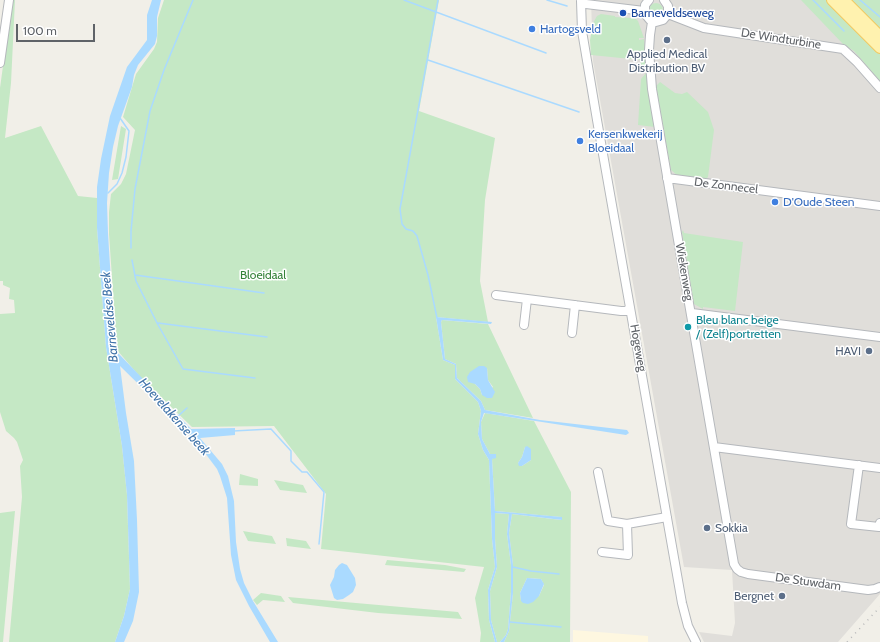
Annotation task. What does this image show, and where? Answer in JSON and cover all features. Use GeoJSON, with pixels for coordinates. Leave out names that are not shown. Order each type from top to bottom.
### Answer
{"type":"FeatureCollection","features":[{"type":"Feature","properties":{"kind":"main road"},"geometry":{"type":"LineString","coordinates":[[832,0],[880,48]]}},
{"type":"Feature","properties":{"kind":"main road"},"geometry":{"type":"LineString","coordinates":[[844,0],[880,36]]}},
{"type":"Feature","properties":{"kind":"street"},"geometry":{"type":"LineString","coordinates":[[0,63],[9,0]]}},
{"type":"Feature","properties":{"kind":"street"},"geometry":{"type":"LineString","coordinates":[[599,0],[646,6],[646,17],[652,22],[663,20],[668,14],[668,6],[664,0]]}},
{"type":"Feature","properties":{"kind":"street","name":"Hogeweg"},"geometry":{"type":"LineString","coordinates":[[646,6],[583,1],[582,31],[682,603],[688,626],[696,642]]}},
{"type":"Feature","properties":{"kind":"street","name":"De Windturbine"},"geometry":{"type":"LineString","coordinates":[[668,14],[704,28],[843,49],[857,62],[880,88]]}},
{"type":"Feature","properties":{"kind":"street","name":"Wiekenweg"},"geometry":{"type":"LineString","coordinates":[[652,22],[649,50],[652,89],[692,313],[734,564],[737,569]]}},
{"type":"Feature","properties":{"kind":"street","name":"De Zonnecel"},"geometry":{"type":"LineString","coordinates":[[667,178],[880,206]]}},
{"type":"Feature","properties":{"kind":"street"},"geometry":{"type":"LineString","coordinates":[[496,295],[620,311],[626,311],[630,308]]}},
{"type":"Feature","properties":{"kind":"street"},"geometry":{"type":"LineString","coordinates":[[524,325],[526,299]]}},
{"type":"Feature","properties":{"kind":"street"},"geometry":{"type":"LineString","coordinates":[[572,333],[575,306]]}},
{"type":"Feature","properties":{"kind":"street"},"geometry":{"type":"LineString","coordinates":[[692,313],[880,337]]}},
{"type":"Feature","properties":{"kind":"street"},"geometry":{"type":"LineString","coordinates":[[714,447],[880,468]]}},
{"type":"Feature","properties":{"kind":"street"},"geometry":{"type":"LineString","coordinates":[[859,465],[851,524],[879,527],[880,523]]}},
{"type":"Feature","properties":{"kind":"street"},"geometry":{"type":"LineString","coordinates":[[598,472],[608,521],[627,524],[667,517]]}},
{"type":"Feature","properties":{"kind":"street"},"geometry":{"type":"LineString","coordinates":[[602,552],[628,555],[627,524]]}},
{"type":"Feature","properties":{"kind":"street","name":"De Stuwdam"},"geometry":{"type":"LineString","coordinates":[[737,569],[748,574],[868,590],[876,590],[880,587]]}},
{"type":"Feature","properties":{"kind":"shaded area"},"geometry":{"type":"Polygon","coordinates":[[[591,0],[880,0],[880,594],[838,642],[704,642],[699,632],[732,636],[735,623],[732,570],[684,567],[593,61],[591,0]]]}},
{"type":"Feature","properties":{"kind":"shaded area"},"geometry":{"type":"Polygon","coordinates":[[[573,630],[648,636],[648,642],[573,642],[573,630]]]}},
{"type":"Feature","properties":{"kind":"green space"},"geometry":{"type":"Polygon","coordinates":[[[12,0],[15,0],[11,83],[5,138],[41,126],[78,196],[97,198],[97,228],[106,347],[122,446],[127,495],[130,589],[124,616],[115,642],[9,642],[22,497],[20,466],[23,460],[17,442],[6,431],[0,412],[0,314],[15,313],[14,300],[9,299],[10,288],[3,285],[3,281],[0,281],[0,88],[12,0]]]}},
{"type":"Feature","properties":{"kind":"green space","name":"Bloeidaal"},"geometry":{"type":"Polygon","coordinates":[[[164,0],[439,0],[419,111],[495,138],[485,200],[480,281],[488,322],[436,317],[443,360],[455,365],[455,379],[478,402],[481,411],[478,434],[483,450],[489,460],[492,539],[495,567],[488,590],[489,620],[495,642],[480,642],[481,633],[475,598],[484,567],[321,549],[326,494],[274,426],[192,427],[140,377],[117,350],[109,234],[111,194],[121,184],[126,174],[135,130],[123,117],[136,74],[154,49],[157,42],[158,18],[164,0]]]}},
{"type":"Feature","properties":{"kind":"green space"},"geometry":{"type":"Polygon","coordinates":[[[801,0],[828,0],[880,53],[880,81],[854,51],[843,44],[801,0]]]}},
{"type":"Feature","properties":{"kind":"green space"},"geometry":{"type":"Polygon","coordinates":[[[846,0],[880,0],[880,32],[846,0]]]}},
{"type":"Feature","properties":{"kind":"green space"},"geometry":{"type":"Polygon","coordinates":[[[656,3],[661,5],[663,10],[661,15],[656,17],[651,15],[649,10],[651,5],[656,3]]]}},
{"type":"Feature","properties":{"kind":"green space"},"geometry":{"type":"Polygon","coordinates":[[[601,14],[632,18],[638,21],[644,38],[639,38],[639,40],[644,39],[647,66],[640,74],[641,60],[591,55],[590,40],[593,23],[597,16],[601,14]]]}},
{"type":"Feature","properties":{"kind":"green space"},"geometry":{"type":"Polygon","coordinates":[[[647,72],[655,127],[638,125],[641,79],[647,72]]]}},
{"type":"Feature","properties":{"kind":"green space"},"geometry":{"type":"Polygon","coordinates":[[[660,82],[675,93],[682,94],[687,92],[708,112],[714,130],[708,177],[705,180],[678,176],[671,170],[656,86],[660,82]]]}},
{"type":"Feature","properties":{"kind":"green space"},"geometry":{"type":"Polygon","coordinates":[[[121,126],[126,129],[118,179],[112,180],[121,126]]]}},
{"type":"Feature","properties":{"kind":"green space"},"geometry":{"type":"Polygon","coordinates":[[[683,230],[684,233],[743,242],[735,311],[703,307],[703,309],[694,304],[682,232],[683,230]]]}},
{"type":"Feature","properties":{"kind":"green space"},"geometry":{"type":"Polygon","coordinates":[[[442,320],[488,324],[533,418],[485,410],[481,401],[457,378],[456,364],[445,359],[442,320]],[[487,368],[475,384],[480,389],[482,395],[493,387],[488,380],[487,368]]]}},
{"type":"Feature","properties":{"kind":"green space"},"geometry":{"type":"Polygon","coordinates":[[[485,413],[534,421],[571,492],[570,642],[504,642],[509,631],[513,593],[513,565],[509,533],[512,514],[561,520],[561,517],[495,511],[492,459],[496,455],[490,454],[482,439],[481,422],[485,413]],[[525,447],[522,457],[518,463],[522,466],[531,460],[525,447]],[[527,578],[520,593],[521,601],[539,596],[544,585],[541,579],[527,578]]]}},
{"type":"Feature","properties":{"kind":"green space"},"geometry":{"type":"Polygon","coordinates":[[[240,474],[258,479],[258,486],[239,485],[240,474]]]}},
{"type":"Feature","properties":{"kind":"green space"},"geometry":{"type":"Polygon","coordinates":[[[274,480],[303,485],[307,493],[280,490],[274,480]]]}},
{"type":"Feature","properties":{"kind":"green space"},"geometry":{"type":"Polygon","coordinates":[[[15,511],[3,642],[0,642],[0,513],[15,511]]]}},
{"type":"Feature","properties":{"kind":"green space"},"geometry":{"type":"Polygon","coordinates":[[[495,513],[509,514],[507,534],[511,565],[511,592],[508,629],[506,635],[500,642],[497,642],[491,620],[490,591],[497,567],[495,513]]]}},
{"type":"Feature","properties":{"kind":"green space"},"geometry":{"type":"Polygon","coordinates":[[[243,531],[272,536],[276,544],[248,541],[243,531]]]}},
{"type":"Feature","properties":{"kind":"green space"},"geometry":{"type":"Polygon","coordinates":[[[286,538],[306,541],[311,549],[287,546],[286,538]]]}},
{"type":"Feature","properties":{"kind":"green space"},"geometry":{"type":"Polygon","coordinates":[[[387,560],[445,565],[466,569],[464,572],[385,565],[387,560]]]}},
{"type":"Feature","properties":{"kind":"green space"},"geometry":{"type":"Polygon","coordinates":[[[261,593],[281,596],[285,602],[263,600],[257,605],[253,600],[261,593]]]}},
{"type":"Feature","properties":{"kind":"green space"},"geometry":{"type":"Polygon","coordinates":[[[288,597],[458,612],[462,619],[378,613],[293,603],[288,597]]]}},
{"type":"Feature","properties":{"kind":"water"},"geometry":{"type":"Polygon","coordinates":[[[152,0],[161,0],[157,17],[157,36],[155,44],[138,65],[134,75],[132,87],[118,126],[109,173],[107,203],[108,233],[115,347],[116,351],[191,429],[235,428],[235,435],[200,438],[222,464],[228,476],[234,501],[236,542],[240,569],[244,583],[278,642],[270,642],[236,580],[231,555],[227,498],[217,469],[199,445],[120,366],[134,461],[139,592],[133,621],[124,642],[115,642],[124,616],[130,589],[127,495],[122,446],[106,347],[97,228],[97,187],[110,116],[127,67],[147,40],[147,15],[152,0]]]}},
{"type":"Feature","properties":{"kind":"water"},"geometry":{"type":"Polygon","coordinates":[[[436,317],[492,322],[491,324],[442,320],[441,322],[445,359],[456,364],[457,378],[481,401],[485,410],[540,420],[627,430],[629,433],[626,435],[484,413],[481,422],[482,439],[490,454],[496,454],[496,458],[492,459],[495,511],[562,517],[562,520],[512,514],[509,533],[513,565],[513,593],[509,631],[504,642],[500,642],[506,635],[508,629],[511,592],[511,565],[507,534],[509,514],[495,513],[497,567],[490,591],[491,620],[497,642],[495,642],[489,620],[488,590],[495,567],[492,539],[489,460],[483,450],[478,434],[481,411],[478,402],[455,379],[455,365],[443,360],[436,317]]]}},
{"type":"Feature","properties":{"kind":"water"},"geometry":{"type":"Polygon","coordinates":[[[479,366],[484,366],[487,368],[488,380],[495,392],[492,398],[487,398],[482,395],[480,389],[475,384],[468,382],[467,377],[470,372],[479,366]]]}},
{"type":"Feature","properties":{"kind":"water"},"geometry":{"type":"Polygon","coordinates":[[[527,446],[531,449],[531,460],[522,466],[519,466],[518,463],[522,457],[525,447],[527,446]]]}},
{"type":"Feature","properties":{"kind":"water"},"geometry":{"type":"Polygon","coordinates":[[[342,563],[347,565],[355,578],[356,585],[353,592],[343,599],[337,600],[334,598],[330,585],[334,577],[335,570],[342,563]]]}},
{"type":"Feature","properties":{"kind":"water"},"geometry":{"type":"Polygon","coordinates":[[[527,578],[541,579],[544,584],[539,596],[533,602],[528,604],[521,601],[520,593],[527,578]]]}},
{"type":"Feature","properties":{"kind":"waterway"},"geometry":{"type":"LineString","coordinates":[[131,248],[135,189],[150,111],[164,70],[193,0]]}},
{"type":"Feature","properties":{"kind":"waterway"},"geometry":{"type":"LineString","coordinates":[[404,0],[546,53]]}},
{"type":"Feature","properties":{"kind":"waterway"},"geometry":{"type":"LineString","coordinates":[[437,318],[428,275],[417,236],[413,231],[406,229],[402,224],[400,209],[438,0]]}},
{"type":"Feature","properties":{"kind":"waterway"},"geometry":{"type":"LineString","coordinates":[[547,0],[567,6]]}},
{"type":"Feature","properties":{"kind":"waterway"},"geometry":{"type":"LineString","coordinates":[[813,0],[844,31]]}},
{"type":"Feature","properties":{"kind":"waterway"},"geometry":{"type":"LineString","coordinates":[[860,0],[880,17]]}},
{"type":"Feature","properties":{"kind":"waterway"},"geometry":{"type":"LineString","coordinates":[[428,60],[579,112]]}},
{"type":"Feature","properties":{"kind":"waterway"},"geometry":{"type":"LineString","coordinates":[[108,193],[117,184],[122,173],[126,157],[129,131],[120,118]]}},
{"type":"Feature","properties":{"kind":"waterway"},"geometry":{"type":"LineString","coordinates":[[132,260],[136,281],[157,323],[183,369],[255,378]]}},
{"type":"Feature","properties":{"kind":"waterway"},"geometry":{"type":"LineString","coordinates":[[135,275],[264,293]]}},
{"type":"Feature","properties":{"kind":"waterway"},"geometry":{"type":"LineString","coordinates":[[158,323],[267,337]]}},
{"type":"Feature","properties":{"kind":"waterway","name":"Hoevelakense beek"},"geometry":{"type":"LineString","coordinates":[[177,417],[187,408]]}},
{"type":"Feature","properties":{"kind":"waterway"},"geometry":{"type":"LineString","coordinates":[[233,431],[271,429],[291,451],[291,461],[302,472],[307,472],[324,492],[319,544]]}},
{"type":"Feature","properties":{"kind":"waterway"},"geometry":{"type":"LineString","coordinates":[[513,567],[531,571],[559,574]]}},
{"type":"Feature","properties":{"kind":"waterway"},"geometry":{"type":"LineString","coordinates":[[510,622],[561,627]]}},
{"type":"Feature","properties":{"kind":"railway"},"geometry":{"type":"LineString","coordinates":[[847,642],[880,607]]}},
{"type":"Feature","properties":{"kind":"place","name":"Barneveldseweg"},"geometry":{"type":"Point","coordinates":[623,13]}},
{"type":"Feature","properties":{"kind":"place","name":"Hartogsveld"},"geometry":{"type":"Point","coordinates":[532,29]}},
{"type":"Feature","properties":{"kind":"place","name":"Applied Medical Distribution BV"},"geometry":{"type":"Point","coordinates":[667,40]}},
{"type":"Feature","properties":{"kind":"place","name":"Kersenkwekerij Bloeidaal"},"geometry":{"type":"Point","coordinates":[580,141]}},
{"type":"Feature","properties":{"kind":"place","name":"D'Oude Steen"},"geometry":{"type":"Point","coordinates":[775,202]}},
{"type":"Feature","properties":{"kind":"place","name":"Bleu blanc beige / (Zelf)portretten"},"geometry":{"type":"Point","coordinates":[688,327]}},
{"type":"Feature","properties":{"kind":"place","name":"HAVI"},"geometry":{"type":"Point","coordinates":[869,351]}},
{"type":"Feature","properties":{"kind":"place","name":"Sokkia"},"geometry":{"type":"Point","coordinates":[707,528]}},
{"type":"Feature","properties":{"kind":"place","name":"Bergnet"},"geometry":{"type":"Point","coordinates":[782,596]}},
{"type":"Feature","properties":{"kind":"water label","name":"Barneveldse Beek"},"geometry":{"type":"Point","coordinates":[110,317]}}]}
